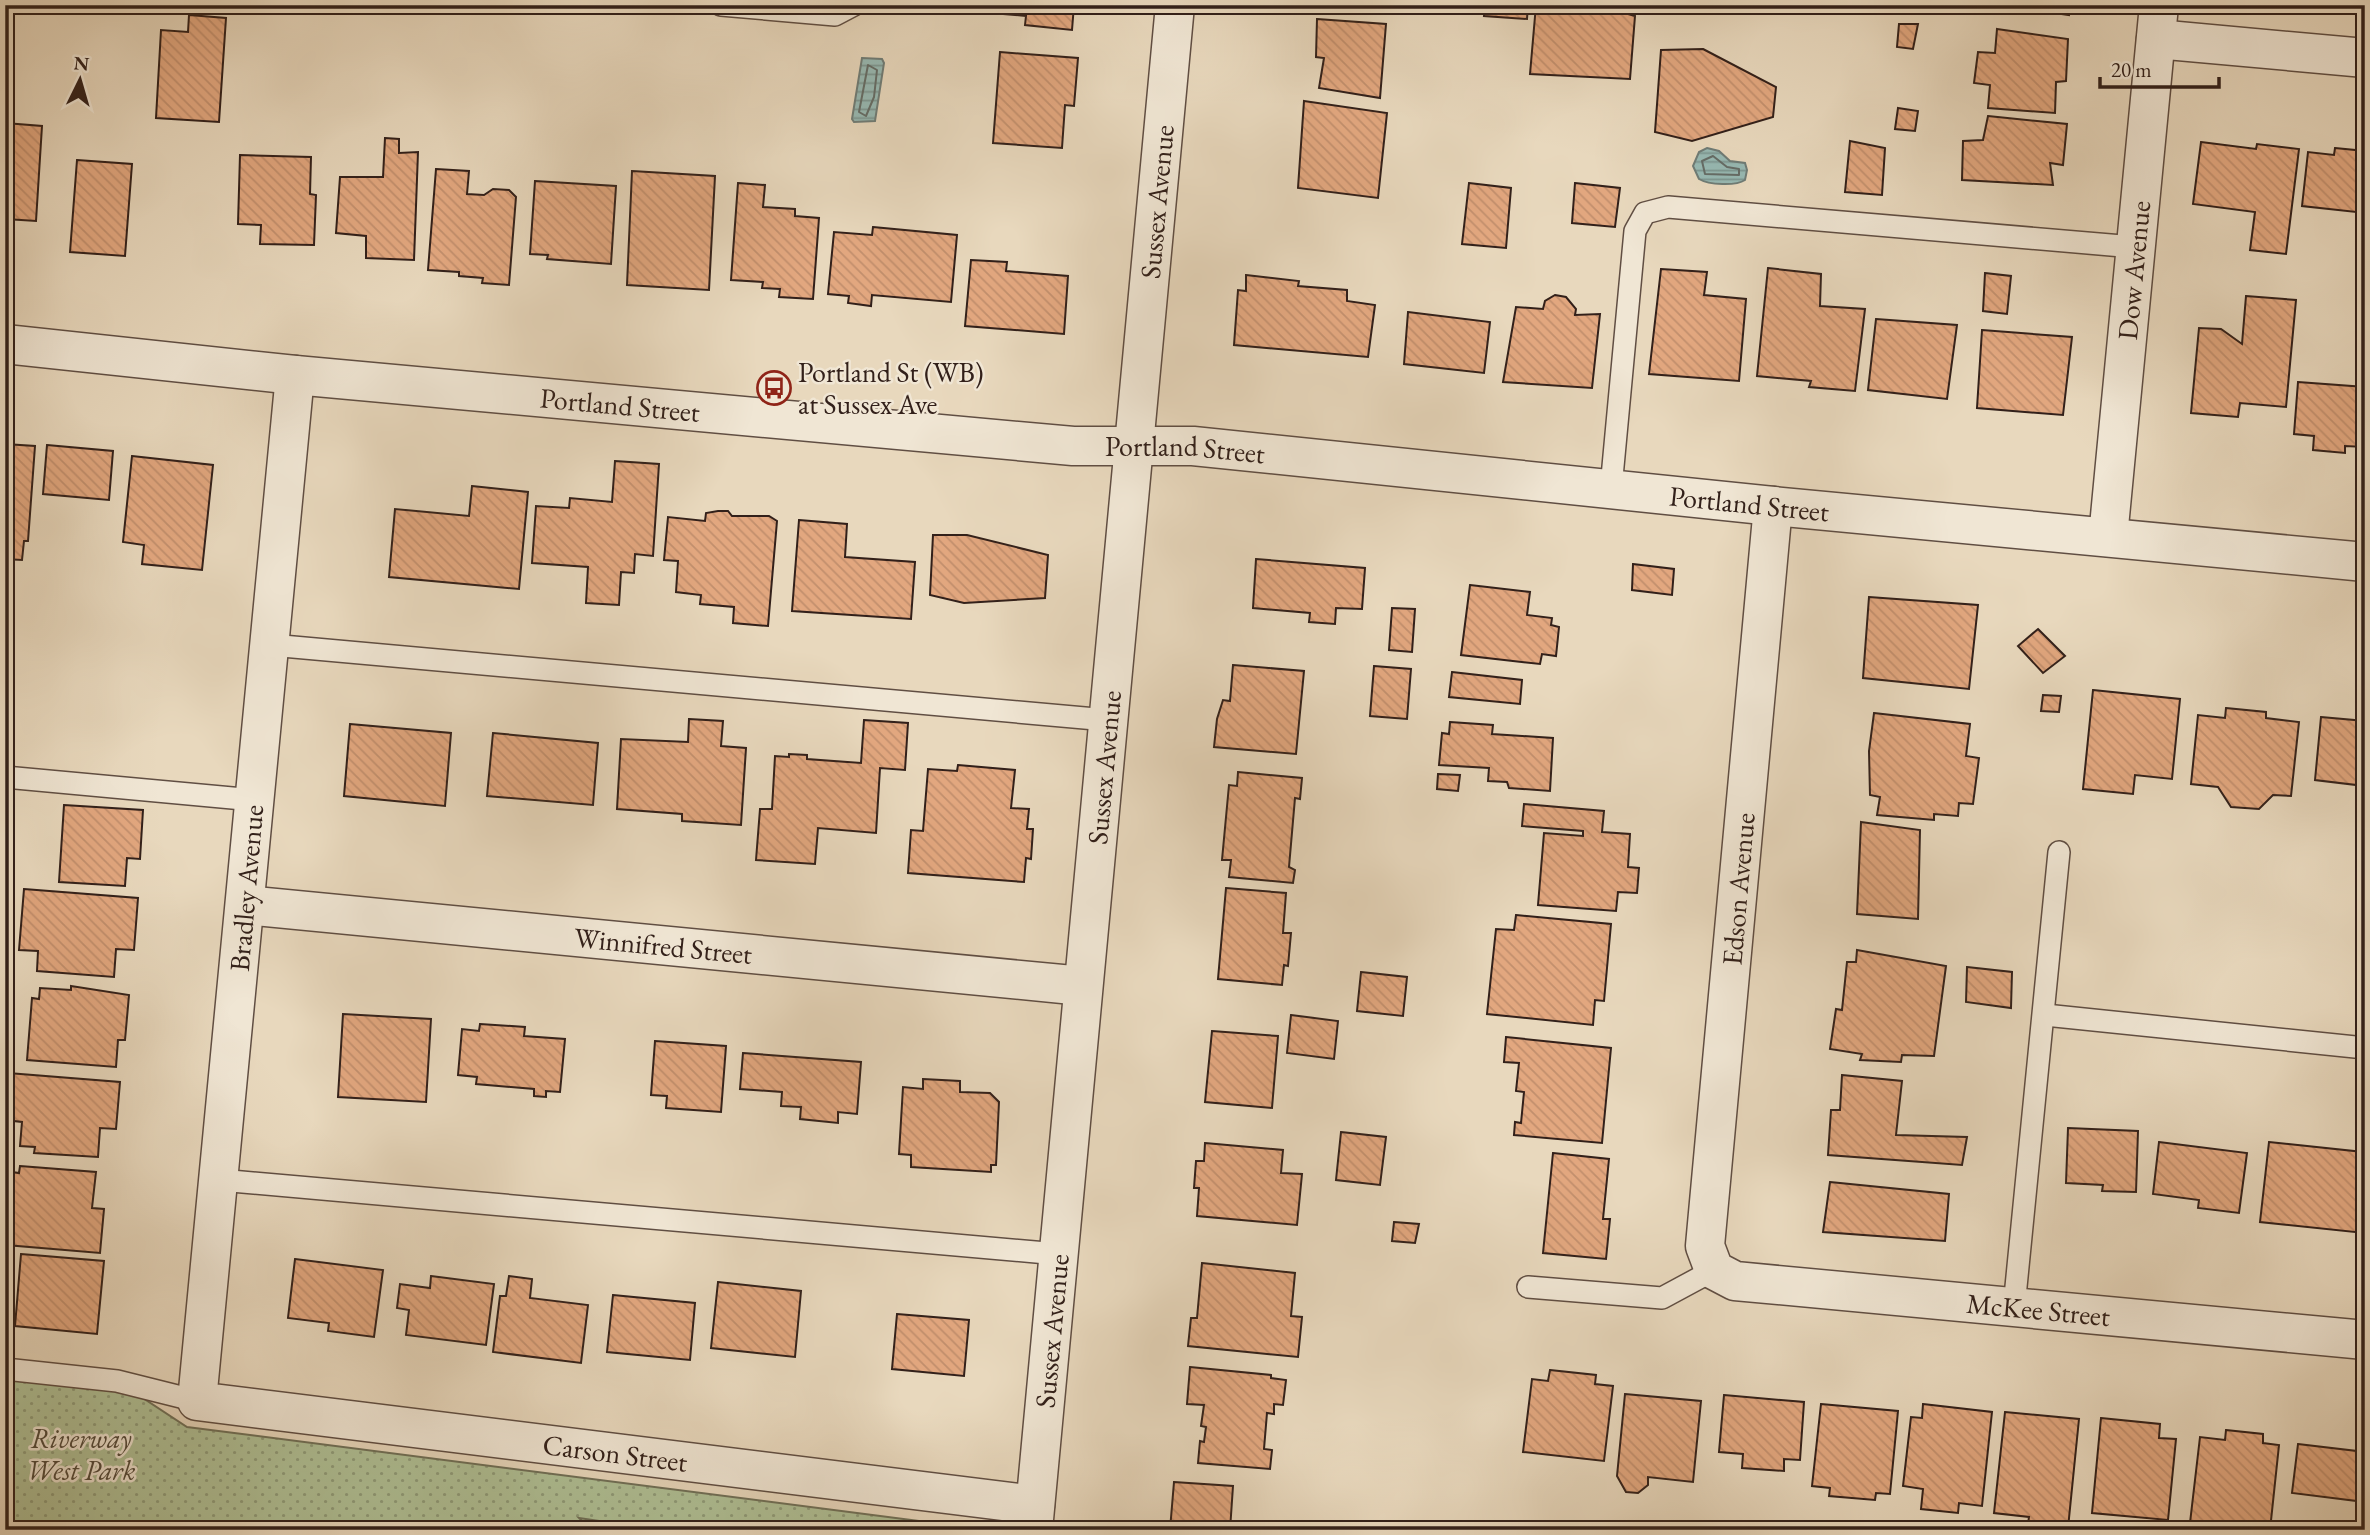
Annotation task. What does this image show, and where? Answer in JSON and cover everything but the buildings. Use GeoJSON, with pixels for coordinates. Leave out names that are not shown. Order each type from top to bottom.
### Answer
{"type":"FeatureCollection","features":[{"type":"Feature","properties":{"kind":"street","name":"Sussex Avenue"},"geometry":{"type":"LineString","coordinates":[[1034,1518],[1175,5]]}},
{"type":"Feature","properties":{"kind":"street"},"geometry":{"type":"LineString","coordinates":[[2157,22],[2365,58]]}},
{"type":"Feature","properties":{"kind":"street","name":"Dow Avenue"},"geometry":{"type":"LineString","coordinates":[[2108,537],[2157,22]]}},
{"type":"Feature","properties":{"kind":"street","name":"Portland Street"},"geometry":{"type":"LineString","coordinates":[[5,344],[295,375],[1073,446],[1182,445],[1773,506],[2365,562]]}},
{"type":"Feature","properties":{"kind":"street","name":"Bradley Avenue"},"geometry":{"type":"LineString","coordinates":[[197,1401],[295,375]]}},
{"type":"Feature","properties":{"kind":"street","name":"Edson Avenue"},"geometry":{"type":"LineString","coordinates":[[1714,1270],[1706,1246],[1773,506]]}},
{"type":"Feature","properties":{"kind":"street","name":"Winnifred Street"},"geometry":{"type":"LineString","coordinates":[[245,905],[1083,986]]}},
{"type":"Feature","properties":{"kind":"street","name":"McKee Street"},"geometry":{"type":"LineString","coordinates":[[1714,1270],[1735,1281],[2365,1340]]}},
{"type":"Feature","properties":{"kind":"street","name":"Carson Street"},"geometry":{"type":"LineString","coordinates":[[197,1401],[1034,1518]]}},
{"type":"Feature","properties":{"kind":"lane"},"geometry":{"type":"LineString","coordinates":[[721,5],[835,15],[854,5]]}},
{"type":"Feature","properties":{"kind":"lane"},"geometry":{"type":"LineString","coordinates":[[1611,488],[1635,231],[1645,213],[1668,207],[2134,247]]}},
{"type":"Feature","properties":{"kind":"lane"},"geometry":{"type":"LineString","coordinates":[[271,645],[1107,720]]}},
{"type":"Feature","properties":{"kind":"lane"},"geometry":{"type":"LineString","coordinates":[[5,777],[254,800]]}},
{"type":"Feature","properties":{"kind":"lane"},"geometry":{"type":"LineString","coordinates":[[2014,1307],[2045,1015],[2059,852]]}},
{"type":"Feature","properties":{"kind":"lane"},"geometry":{"type":"LineString","coordinates":[[2045,1015],[2365,1048]]}},
{"type":"Feature","properties":{"kind":"lane"},"geometry":{"type":"LineString","coordinates":[[219,1180],[1058,1254]]}},
{"type":"Feature","properties":{"kind":"lane"},"geometry":{"type":"LineString","coordinates":[[1528,1287],[1662,1298],[1714,1270]]}},
{"type":"Feature","properties":{"kind":"lane"},"geometry":{"type":"LineString","coordinates":[[5,1369],[117,1381],[197,1401]]}},
{"type":"Feature","properties":{"kind":"green space","name":"Riverway West Park"},"geometry":{"type":"Polygon","coordinates":[[[5,1369],[117,1381],[187,1427],[989,1530],[5,1530],[5,1369]]]}},
{"type":"Feature","properties":{"kind":"green space"},"geometry":{"type":"Polygon","coordinates":[[[579,1518],[660,1530],[591,1530],[579,1518]]]}},
{"type":"Feature","properties":{"kind":"water"},"geometry":{"type":"Polygon","coordinates":[[[862,58],[882,59],[884,63],[875,121],[854,122],[852,119],[862,58]]]}},
{"type":"Feature","properties":{"kind":"water"},"geometry":{"type":"Polygon","coordinates":[[[1707,148],[1719,151],[1730,161],[1745,163],[1745,180],[1722,184],[1699,179],[1693,166],[1699,152],[1707,148]]]}},
{"type":"Feature","properties":{"kind":"place","name":"Portland St (WB) at Sussex Ave"},"geometry":{"type":"Point","coordinates":[774,388]}}]}
